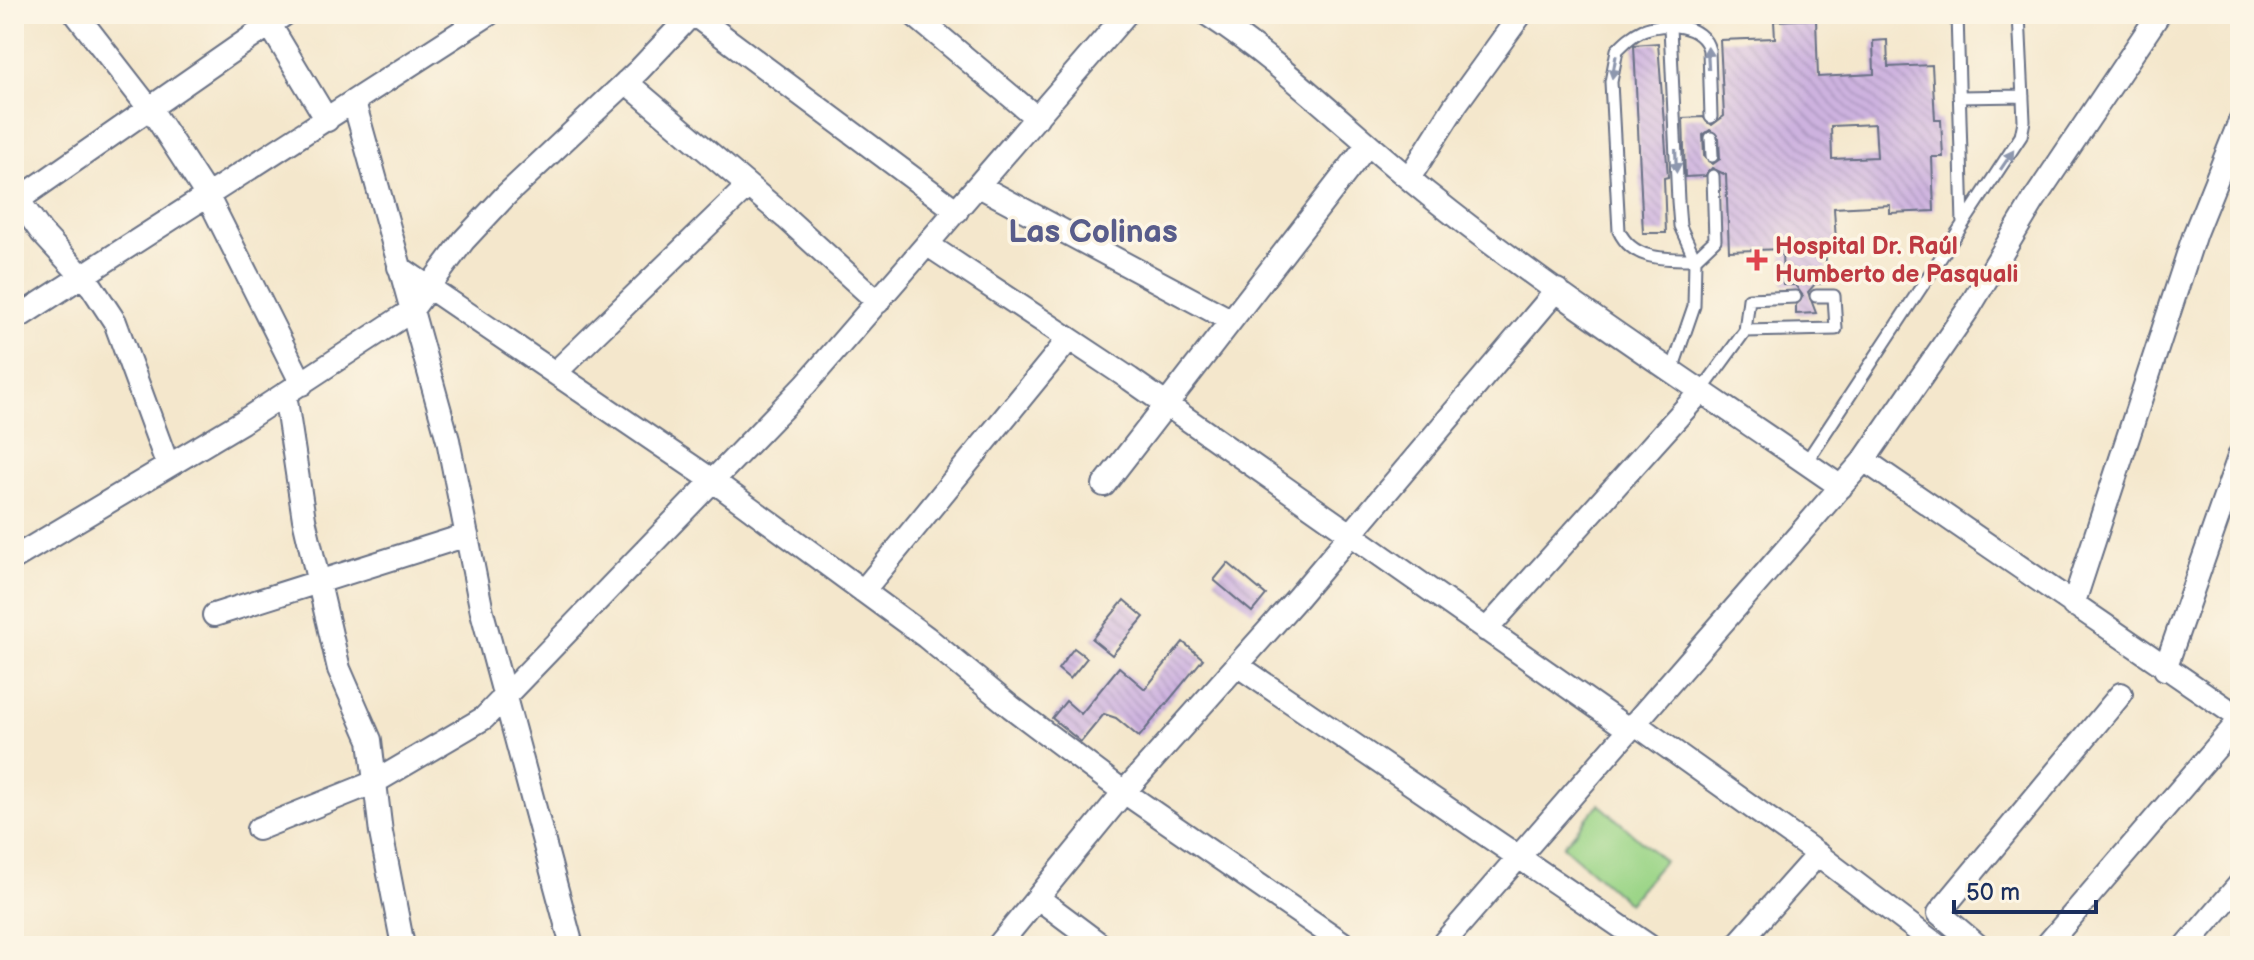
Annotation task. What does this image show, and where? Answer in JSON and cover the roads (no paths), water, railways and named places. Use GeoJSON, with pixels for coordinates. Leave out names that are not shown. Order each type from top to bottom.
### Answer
{"type":"FeatureCollection","features":[{"type":"Feature","properties":{"kind":"street"},"geometry":{"type":"LineString","coordinates":[[14,320],[489,14]]}},
{"type":"Feature","properties":{"kind":"street"},"geometry":{"type":"LineString","coordinates":[[14,558],[293,389],[411,311],[427,287],[507,194],[693,14],[957,211]]}},
{"type":"Feature","properties":{"kind":"street"},"geometry":{"type":"LineString","coordinates":[[913,14],[1037,118]]}},
{"type":"Feature","properties":{"kind":"street"},"geometry":{"type":"LineString","coordinates":[[258,829],[375,782],[464,732],[504,698],[806,384],[1126,14]]}},
{"type":"Feature","properties":{"kind":"street"},"geometry":{"type":"LineString","coordinates":[[1207,14],[1409,178],[1557,290],[1841,487]]}},
{"type":"Feature","properties":{"kind":"street"},"geometry":{"type":"LineString","coordinates":[[1409,178],[1456,104],[1521,14]]}},
{"type":"Feature","properties":{"kind":"street"},"geometry":{"type":"LineString","coordinates":[[1441,946],[1864,460],[1969,308],[2034,200],[2159,14]]}},
{"type":"Feature","properties":{"kind":"street"},"geometry":{"type":"LineString","coordinates":[[86,17],[208,197],[293,389],[304,519],[339,669],[370,740],[381,833],[403,946]]}},
{"type":"Feature","properties":{"kind":"street"},"geometry":{"type":"LineString","coordinates":[[168,466],[115,322],[16,197],[150,110],[273,17],[327,120]]}},
{"type":"Feature","properties":{"kind":"street"},"geometry":{"type":"LineString","coordinates":[[626,82],[878,302]]}},
{"type":"Feature","properties":{"kind":"street"},"geometry":{"type":"LineString","coordinates":[[354,102],[448,440],[482,612],[572,946]]}},
{"type":"Feature","properties":{"kind":"street"},"geometry":{"type":"LineString","coordinates":[[2073,605],[2195,233],[2240,121]]}},
{"type":"Feature","properties":{"kind":"street"},"geometry":{"type":"LineString","coordinates":[[1104,485],[1368,144]]}},
{"type":"Feature","properties":{"kind":"street"},"geometry":{"type":"LineString","coordinates":[[556,372],[748,186]]}},
{"type":"Feature","properties":{"kind":"street"},"geometry":{"type":"LineString","coordinates":[[979,186],[1230,320]]}},
{"type":"Feature","properties":{"kind":"street"},"geometry":{"type":"LineString","coordinates":[[928,245],[1165,404],[1486,630],[1818,854],[1938,946]]}},
{"type":"Feature","properties":{"kind":"street"},"geometry":{"type":"LineString","coordinates":[[399,267],[712,480],[863,591],[1124,792],[1347,946]]}},
{"type":"Feature","properties":{"kind":"street"},"geometry":{"type":"LineString","coordinates":[[998,946],[1124,792],[1237,665],[1557,290]]}},
{"type":"Feature","properties":{"kind":"street"},"geometry":{"type":"LineString","coordinates":[[863,591],[1069,339]]}},
{"type":"Feature","properties":{"kind":"street"},"geometry":{"type":"LineString","coordinates":[[1486,630],[1702,390]]}},
{"type":"Feature","properties":{"kind":"street"},"geometry":{"type":"LineString","coordinates":[[2165,669],[2240,454]]}},
{"type":"Feature","properties":{"kind":"street"},"geometry":{"type":"LineString","coordinates":[[1864,460],[2240,719],[2055,943]]}},
{"type":"Feature","properties":{"kind":"street"},"geometry":{"type":"LineString","coordinates":[[214,615],[467,535]]}},
{"type":"Feature","properties":{"kind":"street"},"geometry":{"type":"LineString","coordinates":[[1237,665],[1649,946]]}},
{"type":"Feature","properties":{"kind":"street"},"geometry":{"type":"LineString","coordinates":[[1978,946],[1939,913],[2121,694]]}},
{"type":"Feature","properties":{"kind":"street"},"geometry":{"type":"LineString","coordinates":[[1736,946],[1818,854]]}},
{"type":"Feature","properties":{"kind":"street"},"geometry":{"type":"LineString","coordinates":[[2186,946],[2240,884]]}},
{"type":"Feature","properties":{"kind":"street"},"geometry":{"type":"LineString","coordinates":[[1038,898],[1102,946]]}},
{"type":"Feature","properties":{"kind":"lane"},"geometry":{"type":"LineString","coordinates":[[1957,14],[1963,225]]}},
{"type":"Feature","properties":{"kind":"lane"},"geometry":{"type":"LineString","coordinates":[[1806,462],[2021,136],[2023,96],[2019,14]]}},
{"type":"Feature","properties":{"kind":"lane"},"geometry":{"type":"LineString","coordinates":[[1711,117],[1706,39],[1688,28],[1656,26],[1628,39],[1617,50],[1613,65],[1619,231],[1632,249],[1647,256],[1695,259],[1715,240],[1713,176]]}},
{"type":"Feature","properties":{"kind":"lane"},"geometry":{"type":"LineString","coordinates":[[1670,27],[1680,226],[1695,259],[1691,323],[1672,370]]}},
{"type":"Feature","properties":{"kind":"lane"},"geometry":{"type":"LineString","coordinates":[[1959,97],[2023,96]]}},
{"type":"Feature","properties":{"kind":"lane"},"geometry":{"type":"LineString","coordinates":[[1711,138],[1712,156]]}},
{"type":"Feature","properties":{"kind":"lane"},"geometry":{"type":"LineString","coordinates":[[1745,331],[1836,329],[1834,296],[1816,296]]}},
{"type":"Feature","properties":{"kind":"lane"},"geometry":{"type":"LineString","coordinates":[[1702,390],[1745,331],[1749,299],[1795,297]]}},
{"type":"Feature","properties":{"kind":"place","name":"Hospital Dr. Raúl Humberto de Pasquali"},"geometry":{"type":"Point","coordinates":[1757,260]}},
{"type":"Feature","properties":{"kind":"district","name":"Las Colinas"},"geometry":{"type":"Point","coordinates":[1093,232]}}]}
